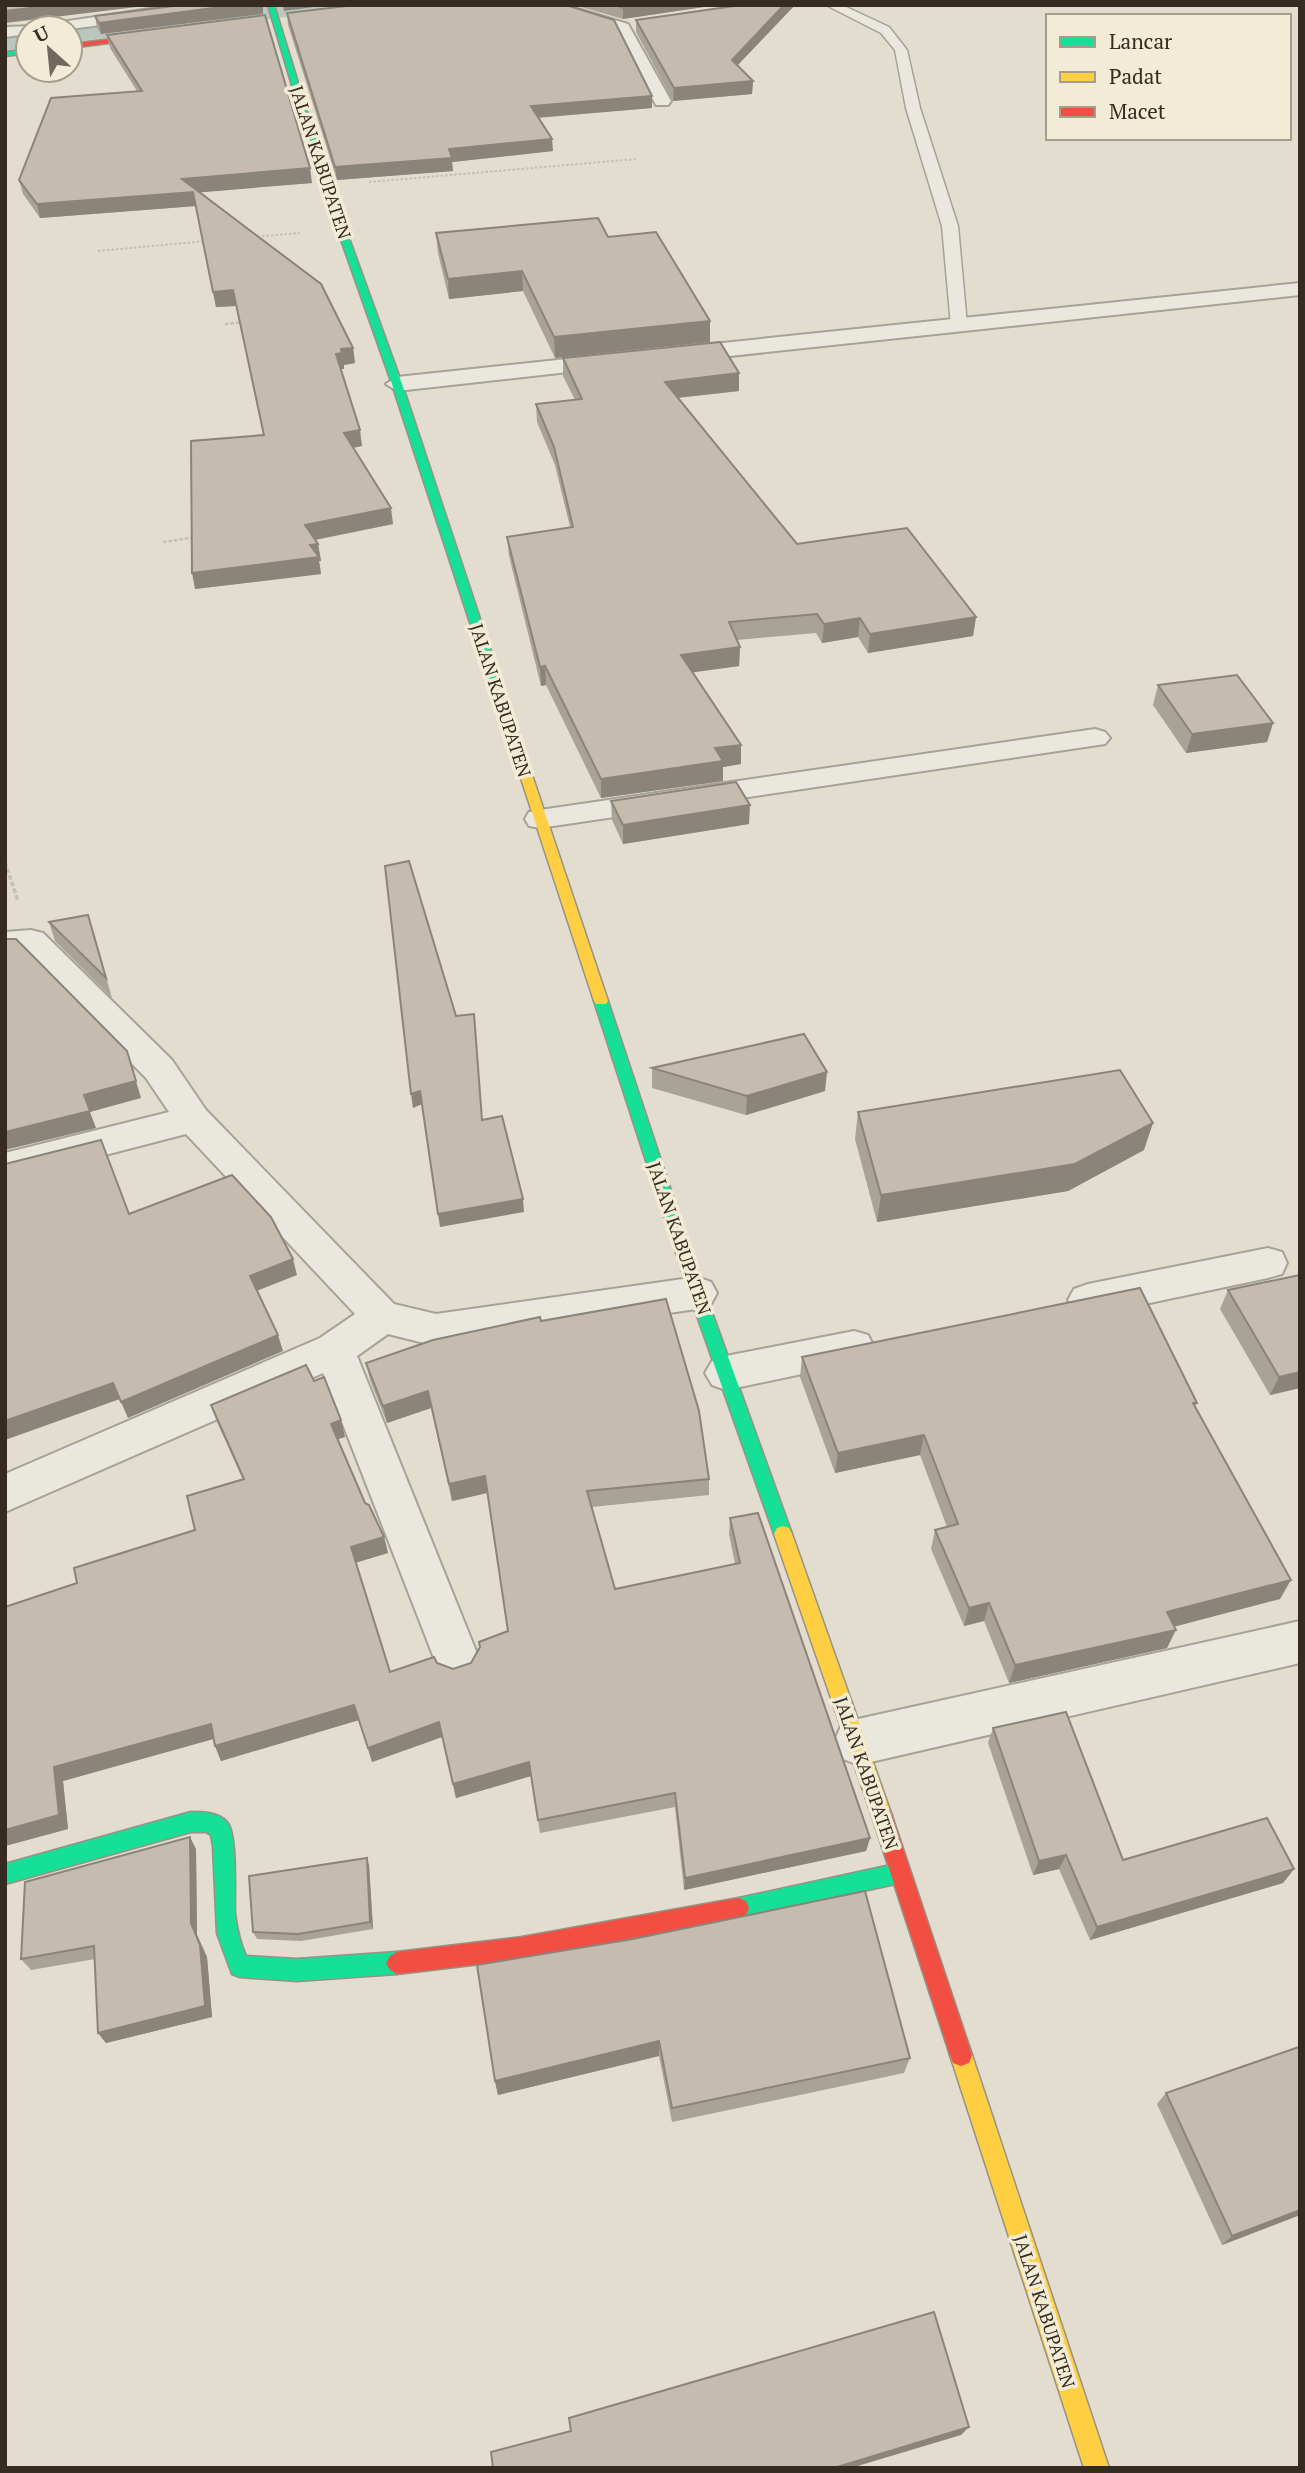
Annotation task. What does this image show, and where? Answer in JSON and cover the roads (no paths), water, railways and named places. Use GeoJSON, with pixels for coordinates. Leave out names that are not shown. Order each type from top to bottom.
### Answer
{"type":"FeatureCollection","features":[{"type":"Feature","properties":{"kind":"main road","name":"JALAN KABUPATEN"},"geometry":{"type":"LineString","coordinates":[[274,16],[327,186],[397,384],[697,1293],[858,1742],[1097,2468]]}},
{"type":"Feature","properties":{"kind":"main road"},"geometry":{"type":"LineString","coordinates":[[84,44],[180,32]]}},
{"type":"Feature","properties":{"kind":"main road"},"geometry":{"type":"LineString","coordinates":[[5,1874],[191,1822],[208,1822],[220,1829],[228,1859],[225,1919],[230,1954],[240,1966],[292,1970],[470,1958],[582,1940],[900,1873]]}},
{"type":"Feature","properties":{"kind":"street"},"geometry":{"type":"LineString","coordinates":[[84,22],[216,5]]}},
{"type":"Feature","properties":{"kind":"street"},"geometry":{"type":"LineString","coordinates":[[546,5],[629,26],[662,101]]}},
{"type":"Feature","properties":{"kind":"street"},"geometry":{"type":"LineString","coordinates":[[657,357],[1300,289]]}},
{"type":"Feature","properties":{"kind":"street"},"geometry":{"type":"LineString","coordinates":[[397,384],[630,359]]}},
{"type":"Feature","properties":{"kind":"street"},"geometry":{"type":"LineString","coordinates":[[540,819],[1096,738]]}},
{"type":"Feature","properties":{"kind":"street"},"geometry":{"type":"LineString","coordinates":[[5,943],[31,941],[159,1069],[193,1119],[382,1317],[436,1330],[697,1293]]}},
{"type":"Feature","properties":{"kind":"street"},"geometry":{"type":"LineString","coordinates":[[5,1167],[193,1119]]}},
{"type":"Feature","properties":{"kind":"street"},"geometry":{"type":"LineString","coordinates":[[1051,1307],[1268,1263]]}},
{"type":"Feature","properties":{"kind":"street"},"geometry":{"type":"LineString","coordinates":[[5,1494],[334,1350],[382,1317]]}},
{"type":"Feature","properties":{"kind":"street"},"geometry":{"type":"LineString","coordinates":[[726,1373],[888,1340]]}},
{"type":"Feature","properties":{"kind":"street"},"geometry":{"type":"LineString","coordinates":[[334,1350],[457,1661]]}},
{"type":"Feature","properties":{"kind":"street"},"geometry":{"type":"LineString","coordinates":[[858,1742],[1300,1642]]}},
{"type":"Feature","properties":{"kind":"lane"},"geometry":{"type":"LineString","coordinates":[[832,5],[884,30],[901,50],[913,108],[950,226],[959,325]]}},
{"type":"Feature","properties":{"kind":"waterway"},"geometry":{"type":"LineString","coordinates":[[84,32],[320,5]]}},
{"type":"Feature","properties":{"kind":"waterway"},"geometry":{"type":"LineString","coordinates":[[5,42],[14,41]]}}]}
